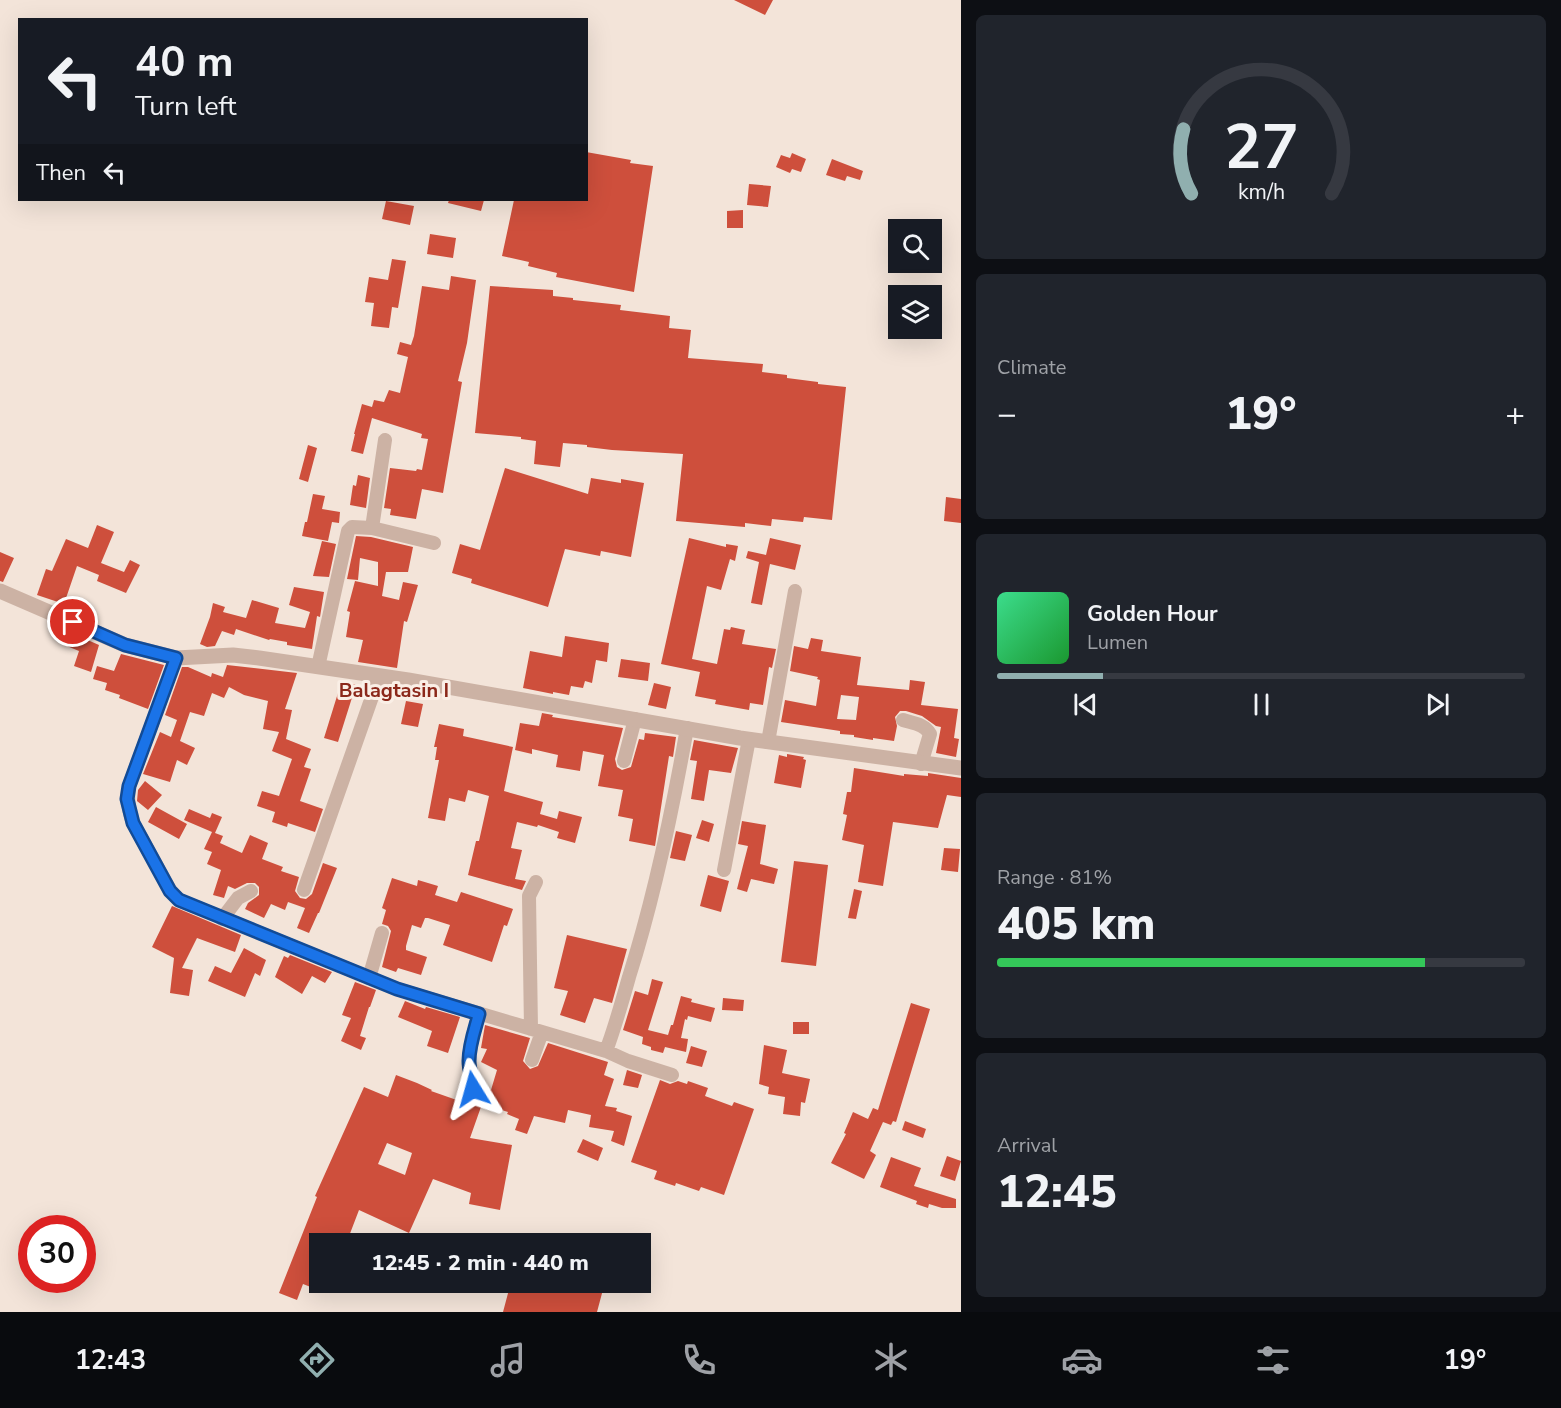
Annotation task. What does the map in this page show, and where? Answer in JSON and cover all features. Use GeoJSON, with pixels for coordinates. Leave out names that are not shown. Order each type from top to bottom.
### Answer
{"type":"FeatureCollection","features":[{"type":"Feature","properties":{"kind":"street"},"geometry":{"type":"LineString","coordinates":[[372,528],[385,440]]}},
{"type":"Feature","properties":{"kind":"street"},"geometry":{"type":"LineString","coordinates":[[318,667],[348,531],[352,527],[372,528],[434,543]]}},
{"type":"Feature","properties":{"kind":"street"},"geometry":{"type":"LineString","coordinates":[[0,591],[125,645],[176,658],[233,655],[768,742],[961,768]]}},
{"type":"Feature","properties":{"kind":"street"},"geometry":{"type":"LineString","coordinates":[[768,742],[795,591]]}},
{"type":"Feature","properties":{"kind":"street"},"geometry":{"type":"LineString","coordinates":[[176,658],[129,786],[128,810],[173,896],[222,919],[397,989],[606,1051],[628,1061],[672,1075]]}},
{"type":"Feature","properties":{"kind":"street"},"geometry":{"type":"LineString","coordinates":[[304,890],[379,677]]}},
{"type":"Feature","properties":{"kind":"street"},"geometry":{"type":"LineString","coordinates":[[624,761],[635,719]]}},
{"type":"Feature","properties":{"kind":"street"},"geometry":{"type":"LineString","coordinates":[[903,720],[925,727],[930,734],[921,764]]}},
{"type":"Feature","properties":{"kind":"street"},"geometry":{"type":"LineString","coordinates":[[606,1051],[643,932],[658,874],[671,820],[687,729]]}},
{"type":"Feature","properties":{"kind":"street"},"geometry":{"type":"LineString","coordinates":[[724,870],[749,739]]}},
{"type":"Feature","properties":{"kind":"street"},"geometry":{"type":"LineString","coordinates":[[532,1060],[536,1031],[529,901],[530,891],[536,882]]}},
{"type":"Feature","properties":{"kind":"street"},"geometry":{"type":"LineString","coordinates":[[222,919],[238,898],[251,891]]}},
{"type":"Feature","properties":{"kind":"street"},"geometry":{"type":"LineString","coordinates":[[369,978],[382,933]]}},
{"type":"Feature","properties":{"kind":"street"},"geometry":{"type":"LineString","coordinates":[[473,1089],[469,1065],[470,1052],[479,1014]]}},
{"type":"Feature","properties":{"kind":"building"},"geometry":{"type":"Polygon","coordinates":[[[734,0],[773,0],[765,15],[734,0]]]}},
{"type":"Feature","properties":{"kind":"building"},"geometry":{"type":"Polygon","coordinates":[[[588,152],[653,166],[634,292],[556,277],[557,273],[528,266],[529,262],[502,256],[514,201],[588,201],[588,152]]]}},
{"type":"Feature","properties":{"kind":"building"},"geometry":{"type":"Polygon","coordinates":[[[792,153],[806,159],[801,172],[792,169],[790,173],[776,167],[781,155],[790,158],[792,153]]]}},
{"type":"Feature","properties":{"kind":"building"},"geometry":{"type":"Polygon","coordinates":[[[832,159],[863,171],[860,180],[847,176],[845,181],[826,175],[832,159]]]}},
{"type":"Feature","properties":{"kind":"building"},"geometry":{"type":"Polygon","coordinates":[[[749,184],[771,186],[768,207],[747,205],[749,184]]]}},
{"type":"Feature","properties":{"kind":"building"},"geometry":{"type":"Polygon","coordinates":[[[386,201],[414,206],[410,225],[382,219],[386,201]]]}},
{"type":"Feature","properties":{"kind":"building"},"geometry":{"type":"Polygon","coordinates":[[[449,201],[484,201],[481,211],[448,203],[449,201]]]}},
{"type":"Feature","properties":{"kind":"building"},"geometry":{"type":"Polygon","coordinates":[[[743,210],[743,228],[727,228],[727,211],[743,210]]]}},
{"type":"Feature","properties":{"kind":"building"},"geometry":{"type":"Polygon","coordinates":[[[430,234],[456,238],[453,258],[427,254],[430,234]]]}},
{"type":"Feature","properties":{"kind":"building"},"geometry":{"type":"Polygon","coordinates":[[[392,259],[406,261],[398,308],[392,307],[389,328],[371,326],[374,303],[365,302],[369,277],[388,280],[392,259]]]}},
{"type":"Feature","properties":{"kind":"building"},"geometry":{"type":"Polygon","coordinates":[[[451,276],[476,280],[467,343],[458,381],[462,382],[443,493],[422,489],[416,519],[390,515],[391,509],[384,508],[390,468],[422,470],[428,439],[421,438],[422,434],[372,418],[363,454],[351,451],[354,434],[362,404],[372,407],[374,400],[384,402],[389,390],[400,393],[408,357],[397,354],[400,342],[411,345],[422,286],[449,290],[451,276]]]}},
{"type":"Feature","properties":{"kind":"building"},"geometry":{"type":"Polygon","coordinates":[[[490,286],[553,290],[553,296],[621,305],[620,310],[670,316],[669,328],[691,330],[688,358],[763,364],[762,372],[787,375],[787,378],[818,382],[818,384],[846,387],[832,520],[804,517],[803,522],[772,519],[771,526],[745,523],[745,527],[676,521],[683,454],[612,450],[563,443],[560,467],[534,464],[536,441],[521,439],[521,437],[475,433],[490,286]]]}},
{"type":"Feature","properties":{"kind":"building"},"geometry":{"type":"Polygon","coordinates":[[[308,445],[317,448],[308,482],[299,479],[308,445]]]}},
{"type":"Feature","properties":{"kind":"building"},"geometry":{"type":"Polygon","coordinates":[[[505,468],[588,494],[591,478],[621,483],[621,479],[644,483],[631,557],[601,551],[600,556],[565,549],[548,607],[471,583],[472,579],[452,573],[460,544],[480,550],[505,468]]]}},
{"type":"Feature","properties":{"kind":"building"},"geometry":{"type":"Polygon","coordinates":[[[358,475],[370,478],[366,508],[350,505],[353,485],[356,486],[358,475]]]}},
{"type":"Feature","properties":{"kind":"building"},"geometry":{"type":"Polygon","coordinates":[[[313,494],[325,496],[322,509],[340,512],[339,523],[332,522],[328,541],[302,536],[313,494]]]}},
{"type":"Feature","properties":{"kind":"building"},"geometry":{"type":"Polygon","coordinates":[[[946,497],[961,499],[961,523],[944,521],[946,497]]]}},
{"type":"Feature","properties":{"kind":"building"},"geometry":{"type":"Polygon","coordinates":[[[97,525],[114,532],[101,563],[124,572],[130,560],[140,565],[126,593],[97,581],[99,575],[77,566],[64,604],[37,595],[46,569],[52,571],[66,539],[88,548],[97,525]]]}},
{"type":"Feature","properties":{"kind":"building"},"geometry":{"type":"Polygon","coordinates":[[[356,536],[371,537],[413,547],[408,572],[386,572],[382,596],[399,600],[403,582],[418,585],[407,622],[404,621],[397,668],[358,662],[363,640],[346,637],[350,612],[347,611],[355,581],[378,586],[378,562],[360,558],[358,580],[347,579],[356,536]]]}},
{"type":"Feature","properties":{"kind":"building"},"geometry":{"type":"Polygon","coordinates":[[[689,538],[726,547],[726,544],[738,546],[735,561],[730,559],[721,590],[707,586],[692,659],[717,664],[724,629],[730,630],[731,627],[745,630],[742,644],[776,649],[772,668],[769,667],[763,705],[750,703],[749,710],[715,704],[716,700],[695,696],[700,672],[661,664],[689,538]]]}},
{"type":"Feature","properties":{"kind":"building"},"geometry":{"type":"Polygon","coordinates":[[[770,538],[801,545],[795,570],[770,564],[762,605],[751,603],[759,562],[746,558],[748,551],[766,555],[770,538]]]}},
{"type":"Feature","properties":{"kind":"building"},"geometry":{"type":"Polygon","coordinates":[[[322,541],[336,544],[329,577],[313,576],[322,541]]]}},
{"type":"Feature","properties":{"kind":"building"},"geometry":{"type":"Polygon","coordinates":[[[0,552],[14,558],[3,582],[0,581],[0,552]]]}},
{"type":"Feature","properties":{"kind":"building"},"geometry":{"type":"Polygon","coordinates":[[[294,587],[324,592],[320,617],[317,616],[312,649],[287,645],[287,642],[269,640],[236,629],[234,635],[222,631],[215,646],[207,647],[200,644],[213,603],[225,607],[223,612],[246,618],[252,600],[279,608],[275,623],[305,628],[310,612],[289,605],[294,587]]]}},
{"type":"Feature","properties":{"kind":"building"},"geometry":{"type":"Polygon","coordinates":[[[67,631],[99,645],[91,672],[74,666],[79,651],[62,644],[67,631]]]}},
{"type":"Feature","properties":{"kind":"building"},"geometry":{"type":"Polygon","coordinates":[[[565,636],[609,643],[607,662],[596,660],[592,683],[585,681],[583,688],[571,686],[569,695],[523,688],[530,651],[562,657],[565,636]]]}},
{"type":"Feature","properties":{"kind":"building"},"geometry":{"type":"Polygon","coordinates":[[[811,638],[823,640],[821,651],[861,657],[857,685],[909,690],[910,680],[925,682],[921,705],[958,709],[954,738],[959,739],[956,757],[936,753],[941,727],[922,716],[906,711],[900,711],[895,717],[897,726],[894,741],[854,737],[854,735],[840,734],[840,731],[781,722],[785,700],[816,706],[820,680],[817,679],[818,677],[790,671],[794,646],[808,649],[811,638]],[[841,695],[837,719],[856,720],[859,697],[841,695]]]}},
{"type":"Feature","properties":{"kind":"building"},"geometry":{"type":"Polygon","coordinates":[[[121,654],[164,665],[148,709],[119,698],[120,695],[105,690],[107,683],[93,679],[97,666],[114,671],[121,654]]]}},
{"type":"Feature","properties":{"kind":"building"},"geometry":{"type":"Polygon","coordinates":[[[621,659],[650,663],[648,681],[618,677],[621,659]]]}},
{"type":"Feature","properties":{"kind":"building"},"geometry":{"type":"Polygon","coordinates":[[[227,665],[297,673],[285,709],[292,710],[286,739],[311,749],[304,767],[311,769],[300,801],[323,809],[315,832],[288,823],[287,827],[272,822],[275,812],[257,806],[262,791],[279,796],[292,759],[272,751],[279,732],[263,729],[268,701],[244,695],[229,687],[224,698],[212,693],[204,716],[190,712],[180,741],[195,748],[187,765],[177,760],[170,782],[143,774],[160,732],[171,737],[177,720],[165,715],[182,667],[188,667],[211,677],[212,673],[223,677],[227,665]]]}},
{"type":"Feature","properties":{"kind":"building"},"geometry":{"type":"Polygon","coordinates":[[[342,680],[356,685],[338,742],[324,738],[342,680]]]}},
{"type":"Feature","properties":{"kind":"building"},"geometry":{"type":"Polygon","coordinates":[[[654,683],[671,687],[666,709],[648,705],[654,683]]]}},
{"type":"Feature","properties":{"kind":"building"},"geometry":{"type":"Polygon","coordinates":[[[406,701],[423,704],[418,727],[401,724],[406,701]]]}},
{"type":"Feature","properties":{"kind":"building"},"geometry":{"type":"Polygon","coordinates":[[[542,713],[553,715],[552,717],[623,728],[615,759],[617,767],[622,770],[631,767],[639,739],[644,740],[645,733],[676,737],[673,757],[669,756],[655,846],[629,841],[633,819],[618,816],[623,790],[598,786],[604,755],[583,751],[580,771],[556,767],[558,755],[532,749],[532,754],[515,750],[520,723],[539,726],[542,713]]]}},
{"type":"Feature","properties":{"kind":"building"},"geometry":{"type":"Polygon","coordinates":[[[439,724],[464,729],[463,736],[513,747],[504,791],[543,802],[540,814],[557,819],[559,811],[582,817],[575,843],[557,838],[559,832],[538,825],[537,827],[517,822],[511,848],[522,850],[515,879],[526,881],[522,890],[468,875],[476,841],[479,841],[489,796],[468,790],[465,802],[449,798],[445,821],[428,818],[439,760],[435,760],[437,747],[434,747],[439,724]]]}},
{"type":"Feature","properties":{"kind":"building"},"geometry":{"type":"Polygon","coordinates":[[[694,740],[738,748],[731,773],[709,770],[704,801],[691,799],[697,761],[690,760],[694,740]]]}},
{"type":"Feature","properties":{"kind":"building"},"geometry":{"type":"Polygon","coordinates":[[[787,754],[804,757],[803,759],[806,760],[801,788],[774,783],[779,755],[787,757],[787,754]]]}},
{"type":"Feature","properties":{"kind":"building"},"geometry":{"type":"Polygon","coordinates":[[[854,768],[904,776],[904,774],[928,776],[928,773],[961,778],[961,797],[947,795],[938,828],[893,822],[883,886],[858,882],[864,845],[842,840],[847,815],[843,814],[847,792],[851,792],[854,768]]]}},
{"type":"Feature","properties":{"kind":"building"},"geometry":{"type":"Polygon","coordinates":[[[145,781],[162,795],[148,810],[137,801],[138,790],[145,781]]]}},
{"type":"Feature","properties":{"kind":"building"},"geometry":{"type":"Polygon","coordinates":[[[156,807],[187,824],[179,839],[148,822],[156,807]]]}},
{"type":"Feature","properties":{"kind":"building"},"geometry":{"type":"Polygon","coordinates":[[[189,809],[210,818],[212,813],[222,817],[215,833],[223,836],[220,843],[242,853],[250,835],[268,843],[262,859],[283,867],[281,871],[299,877],[295,891],[300,898],[306,899],[312,894],[323,863],[337,868],[309,933],[297,928],[305,908],[288,902],[285,910],[271,904],[264,918],[245,909],[248,903],[259,895],[259,887],[255,883],[247,883],[235,889],[228,886],[224,898],[213,895],[221,870],[207,864],[212,852],[204,849],[212,832],[184,820],[189,809]]]}},
{"type":"Feature","properties":{"kind":"building"},"geometry":{"type":"Polygon","coordinates":[[[702,820],[714,824],[709,842],[696,838],[702,820]]]}},
{"type":"Feature","properties":{"kind":"building"},"geometry":{"type":"Polygon","coordinates":[[[742,821],[766,825],[760,864],[778,869],[774,884],[751,879],[747,892],[737,889],[748,846],[738,844],[742,821]]]}},
{"type":"Feature","properties":{"kind":"building"},"geometry":{"type":"Polygon","coordinates":[[[676,831],[692,835],[685,861],[670,858],[676,831]]]}},
{"type":"Feature","properties":{"kind":"building"},"geometry":{"type":"Polygon","coordinates":[[[944,848],[960,849],[958,872],[941,870],[944,848]]]}},
{"type":"Feature","properties":{"kind":"building"},"geometry":{"type":"Polygon","coordinates":[[[794,861],[828,865],[816,966],[781,962],[794,861]]]}},
{"type":"Feature","properties":{"kind":"building"},"geometry":{"type":"Polygon","coordinates":[[[708,875],[729,881],[721,912],[700,906],[708,875]]]}},
{"type":"Feature","properties":{"kind":"building"},"geometry":{"type":"Polygon","coordinates":[[[392,878],[417,886],[418,880],[438,886],[435,895],[457,902],[461,892],[513,909],[507,926],[504,925],[492,962],[443,945],[450,925],[425,918],[421,928],[412,925],[406,946],[406,950],[427,957],[421,975],[398,968],[396,972],[382,967],[391,931],[388,926],[382,924],[386,910],[382,908],[392,878]]]}},
{"type":"Feature","properties":{"kind":"building"},"geometry":{"type":"Polygon","coordinates":[[[854,889],[862,891],[856,919],[848,918],[854,889]]]}},
{"type":"Feature","properties":{"kind":"building"},"geometry":{"type":"Polygon","coordinates":[[[172,906],[241,935],[235,952],[197,938],[182,968],[193,970],[189,996],[170,993],[174,958],[152,947],[172,906]]]}},
{"type":"Feature","properties":{"kind":"building"},"geometry":{"type":"Polygon","coordinates":[[[567,935],[627,949],[612,1003],[594,998],[585,1023],[560,1015],[568,991],[554,988],[567,935]]]}},
{"type":"Feature","properties":{"kind":"building"},"geometry":{"type":"Polygon","coordinates":[[[244,948],[266,960],[260,976],[255,973],[245,997],[208,981],[215,966],[231,973],[244,948]]]}},
{"type":"Feature","properties":{"kind":"building"},"geometry":{"type":"Polygon","coordinates":[[[290,955],[332,972],[325,983],[312,976],[302,994],[275,977],[284,956],[288,958],[290,955]]]}},
{"type":"Feature","properties":{"kind":"building"},"geometry":{"type":"Polygon","coordinates":[[[652,979],[663,982],[648,1030],[668,1035],[681,996],[692,999],[691,1002],[715,1008],[711,1022],[688,1016],[687,1020],[685,1019],[681,1038],[688,1039],[686,1052],[665,1047],[663,1053],[651,1050],[651,1047],[642,1044],[643,1037],[623,1030],[635,991],[648,995],[652,979]]]}},
{"type":"Feature","properties":{"kind":"building"},"geometry":{"type":"Polygon","coordinates":[[[355,982],[376,990],[360,1036],[366,1038],[361,1050],[341,1041],[351,1018],[342,1015],[355,982]]]}},
{"type":"Feature","properties":{"kind":"building"},"geometry":{"type":"Polygon","coordinates":[[[723,998],[744,1000],[743,1011],[722,1010],[723,998]]]}},
{"type":"Feature","properties":{"kind":"building"},"geometry":{"type":"Polygon","coordinates":[[[405,1001],[425,1009],[426,1007],[460,1017],[448,1053],[427,1046],[432,1031],[398,1017],[405,1001]]]}},
{"type":"Feature","properties":{"kind":"building"},"geometry":{"type":"Polygon","coordinates":[[[911,1003],[930,1009],[896,1122],[893,1121],[891,1125],[883,1122],[870,1151],[876,1155],[864,1179],[831,1163],[846,1134],[844,1133],[853,1112],[868,1119],[873,1108],[878,1110],[911,1003]]]}},
{"type":"Feature","properties":{"kind":"building"},"geometry":{"type":"Polygon","coordinates":[[[793,1022],[809,1022],[809,1034],[793,1034],[793,1022]]]}},
{"type":"Feature","properties":{"kind":"building"},"geometry":{"type":"Polygon","coordinates":[[[485,1025],[530,1038],[523,1061],[530,1069],[538,1066],[548,1043],[608,1062],[604,1075],[614,1079],[605,1106],[617,1108],[616,1111],[632,1116],[624,1146],[611,1141],[614,1131],[589,1127],[591,1115],[568,1110],[565,1123],[534,1116],[527,1134],[515,1130],[519,1119],[507,1114],[508,1112],[482,1104],[470,1138],[512,1145],[500,1210],[469,1204],[471,1193],[433,1179],[409,1233],[359,1210],[350,1233],[309,1233],[309,1286],[303,1284],[297,1300],[279,1293],[317,1197],[315,1196],[364,1087],[388,1097],[396,1075],[468,1104],[470,1099],[481,1094],[482,1086],[491,1090],[497,1070],[481,1062],[487,1049],[481,1048],[485,1025]],[[387,1143],[378,1164],[405,1175],[412,1153],[387,1143]]]}},
{"type":"Feature","properties":{"kind":"building"},"geometry":{"type":"Polygon","coordinates":[[[764,1045],[787,1050],[782,1073],[810,1079],[805,1103],[801,1102],[800,1116],[783,1114],[785,1097],[768,1094],[769,1087],[759,1084],[764,1045]]]}},
{"type":"Feature","properties":{"kind":"building"},"geometry":{"type":"Polygon","coordinates":[[[691,1046],[707,1051],[702,1067],[686,1063],[691,1046]]]}},
{"type":"Feature","properties":{"kind":"building"},"geometry":{"type":"Polygon","coordinates":[[[627,1070],[642,1075],[638,1088],[623,1085],[627,1070]]]}},
{"type":"Feature","properties":{"kind":"building"},"geometry":{"type":"Polygon","coordinates":[[[660,1080],[670,1084],[678,1081],[687,1084],[688,1081],[708,1088],[705,1096],[732,1106],[734,1102],[754,1109],[724,1195],[701,1187],[699,1191],[676,1183],[675,1186],[654,1179],[657,1171],[631,1162],[660,1080]]]}},
{"type":"Feature","properties":{"kind":"building"},"geometry":{"type":"Polygon","coordinates":[[[905,1121],[926,1129],[923,1138],[902,1130],[905,1121]]]}},
{"type":"Feature","properties":{"kind":"building"},"geometry":{"type":"Polygon","coordinates":[[[583,1139],[603,1148],[598,1161],[577,1152],[583,1139]]]}},
{"type":"Feature","properties":{"kind":"building"},"geometry":{"type":"Polygon","coordinates":[[[947,1156],[961,1161],[955,1181],[940,1176],[947,1156]]]}},
{"type":"Feature","properties":{"kind":"building"},"geometry":{"type":"Polygon","coordinates":[[[891,1157],[921,1168],[914,1186],[956,1199],[956,1208],[942,1208],[929,1204],[928,1208],[916,1204],[917,1201],[880,1187],[891,1157]]]}},
{"type":"Feature","properties":{"kind":"building"},"geometry":{"type":"Polygon","coordinates":[[[508,1293],[602,1293],[597,1312],[503,1312],[508,1293]]]}},
{"type":"Feature","properties":{"kind":"district","name":"Balagtasin I"},"geometry":{"type":"Point","coordinates":[394,690]}},
{"type":"Feature","properties":{"kind":"route"},"geometry":{"type":"LineString","coordinates":[[73,622],[125,645],[176,658],[129,786],[127,799],[133,823],[173,896],[239,926],[397,989],[479,1014],[470,1052],[469,1065],[473,1089]]}}]}
